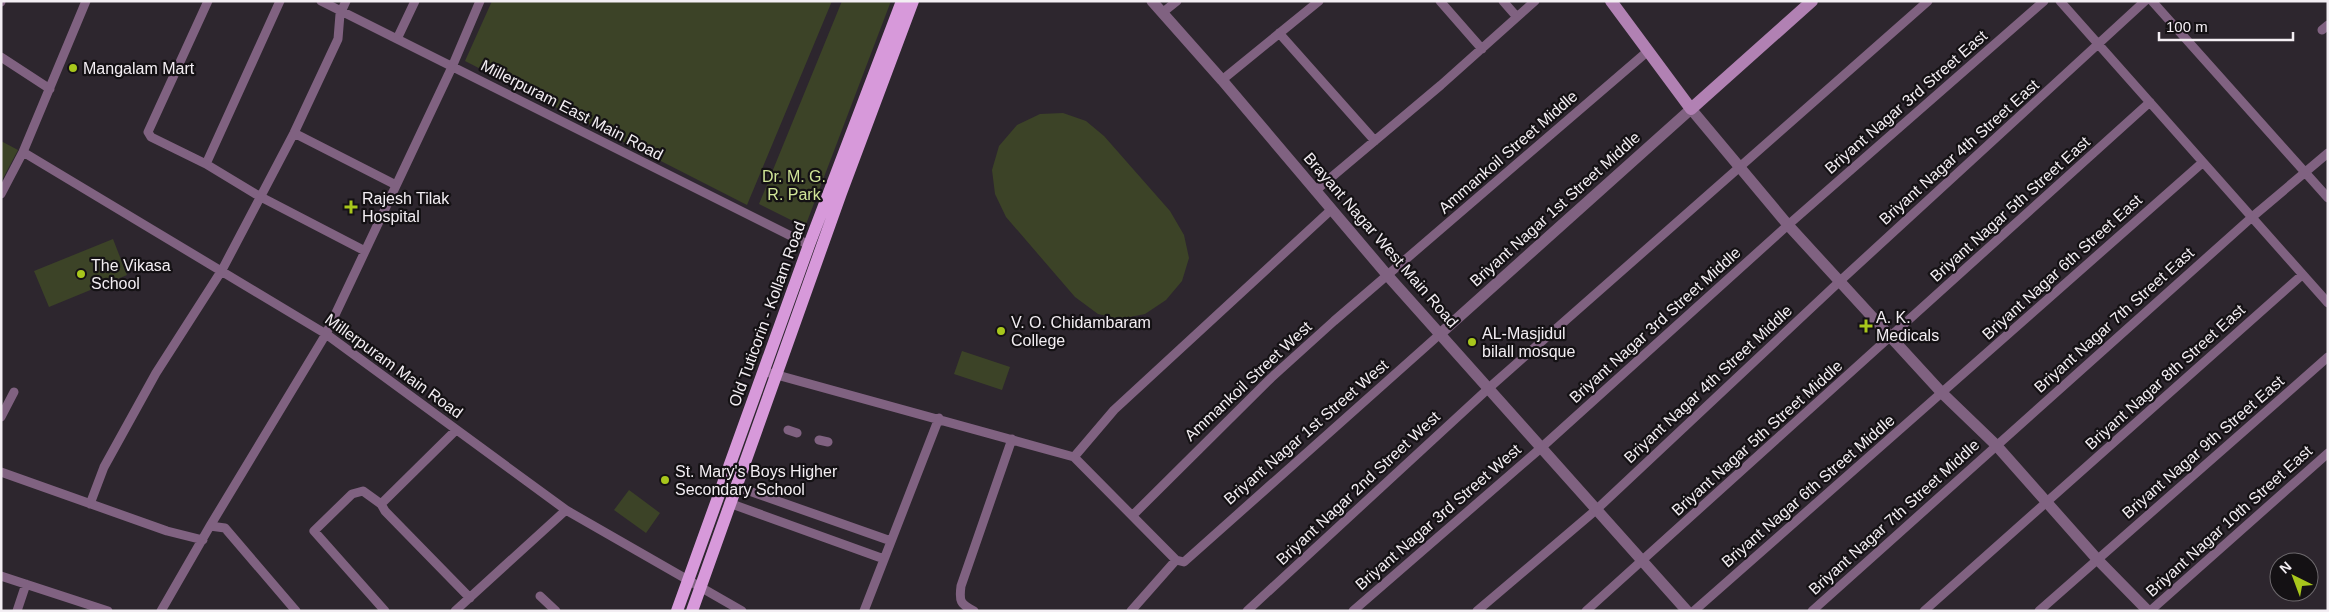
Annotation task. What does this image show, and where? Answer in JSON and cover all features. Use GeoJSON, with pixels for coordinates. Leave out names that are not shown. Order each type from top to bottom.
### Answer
{"type":"FeatureCollection","features":[{"type":"Feature","properties":{"kind":"main road","name":"Old Tuticorin - Kollam Road"},"geometry":{"type":"LineString","coordinates":[[676,611],[809,245],[902,1]]}},
{"type":"Feature","properties":{"kind":"main road"},"geometry":{"type":"LineString","coordinates":[[692,611],[841,193],[914,1]]}},
{"type":"Feature","properties":{"kind":"main road"},"geometry":{"type":"LineString","coordinates":[[1611,1],[1692,108],[1812,1]]}},
{"type":"Feature","properties":{"kind":"street"},"geometry":{"type":"LineString","coordinates":[[1,194],[23,152],[86,1]]}},
{"type":"Feature","properties":{"kind":"street"},"geometry":{"type":"LineString","coordinates":[[208,1],[148,132],[151,138],[206,164],[259,196],[365,251]]}},
{"type":"Feature","properties":{"kind":"street"},"geometry":{"type":"LineString","coordinates":[[206,164],[280,1]]}},
{"type":"Feature","properties":{"kind":"street","name":"Millerpuram East Main Road"},"geometry":{"type":"LineString","coordinates":[[321,1],[809,245]]}},
{"type":"Feature","properties":{"kind":"street"},"geometry":{"type":"LineString","coordinates":[[90,504],[104,466],[156,373],[222,270],[259,196],[294,133],[338,39],[342,12],[346,1]]}},
{"type":"Feature","properties":{"kind":"street"},"geometry":{"type":"LineString","coordinates":[[397,39],[415,1]]}},
{"type":"Feature","properties":{"kind":"street"},"geometry":{"type":"LineString","coordinates":[[161,611],[326,334],[452,67],[480,1]]}},
{"type":"Feature","properties":{"kind":"street","name":"Brayant Nagar West Main Road"},"geometry":{"type":"LineString","coordinates":[[1152,1],[1222,80],[1388,276],[1490,387],[1687,611]]}},
{"type":"Feature","properties":{"kind":"street"},"geometry":{"type":"LineString","coordinates":[[1162,13],[1176,1]]}},
{"type":"Feature","properties":{"kind":"street"},"geometry":{"type":"LineString","coordinates":[[1222,80],[1319,1]]}},
{"type":"Feature","properties":{"kind":"street"},"geometry":{"type":"LineString","coordinates":[[1440,1],[1482,48]]}},
{"type":"Feature","properties":{"kind":"street"},"geometry":{"type":"LineString","coordinates":[[1504,1],[1517,17]]}},
{"type":"Feature","properties":{"kind":"street"},"geometry":{"type":"LineString","coordinates":[[1315,191],[1535,1]]}},
{"type":"Feature","properties":{"kind":"street","name":"Briyant Nagar 2nd Street West"},"geometry":{"type":"LineString","coordinates":[[1247,611],[1490,387],[1928,1]]}},
{"type":"Feature","properties":{"kind":"street","name":"Briyant Nagar 3rd Street East"},"geometry":{"type":"LineString","coordinates":[[1788,225],[2044,1]]}},
{"type":"Feature","properties":{"kind":"street"},"geometry":{"type":"LineString","coordinates":[[2060,1],[2250,218],[2328,303]]}},
{"type":"Feature","properties":{"kind":"street","name":"Briyant Nagar 4th Street East"},"geometry":{"type":"LineString","coordinates":[[1840,282],[2145,1]]}},
{"type":"Feature","properties":{"kind":"street"},"geometry":{"type":"LineString","coordinates":[[2152,1],[2328,198]]}},
{"type":"Feature","properties":{"kind":"street"},"geometry":{"type":"LineString","coordinates":[[1279,33],[1374,141]]}},
{"type":"Feature","properties":{"kind":"street","name":"Ammankoil Street Middle"},"geometry":{"type":"LineString","coordinates":[[1388,276],[1648,51]]}},
{"type":"Feature","properties":{"kind":"street"},"geometry":{"type":"LineString","coordinates":[[1,57],[50,89]]}},
{"type":"Feature","properties":{"kind":"street","name":"Briyant Nagar 5th Street East"},"geometry":{"type":"LineString","coordinates":[[1890,337],[2150,102]]}},
{"type":"Feature","properties":{"kind":"street"},"geometry":{"type":"LineString","coordinates":[[1692,108],[1788,225],[1942,393],[1996,444],[2097,559],[2149,611]]}},
{"type":"Feature","properties":{"kind":"street","name":"Briyant Nagar 1st Street Middle"},"geometry":{"type":"LineString","coordinates":[[1440,334],[1692,108]]}},
{"type":"Feature","properties":{"kind":"street"},"geometry":{"type":"LineString","coordinates":[[294,133],[396,186]]}},
{"type":"Feature","properties":{"kind":"street","name":"Millerpuram Main Road"},"geometry":{"type":"LineString","coordinates":[[23,152],[326,334],[566,510],[742,611]]}},
{"type":"Feature","properties":{"kind":"street","name":"Briyant Nagar 7th Street East"},"geometry":{"type":"LineString","coordinates":[[1996,444],[2250,218],[2328,154]]}},
{"type":"Feature","properties":{"kind":"street","name":"Briyant Nagar 6th Street East"},"geometry":{"type":"LineString","coordinates":[[1942,393],[2202,162]]}},
{"type":"Feature","properties":{"kind":"street"},"geometry":{"type":"LineString","coordinates":[[1074,457],[1114,410],[1332,209]]}},
{"type":"Feature","properties":{"kind":"street","name":"Briyant Nagar 3rd Street Middle"},"geometry":{"type":"LineString","coordinates":[[1542,447],[1788,225]]}},
{"type":"Feature","properties":{"kind":"street","name":"Briyant Nagar 8th Street East"},"geometry":{"type":"LineString","coordinates":[[1924,611],[2048,503],[2302,275]]}},
{"type":"Feature","properties":{"kind":"street","name":"Ammankoil Street West"},"geometry":{"type":"LineString","coordinates":[[1133,515],[1271,378],[1334,321],[1388,276]]}},
{"type":"Feature","properties":{"kind":"street","name":"Briyant Nagar 4th Street Middle"},"geometry":{"type":"LineString","coordinates":[[1477,611],[1597,509],[1840,282]]}},
{"type":"Feature","properties":{"kind":"street","name":"Briyant Nagar 1st Street West"},"geometry":{"type":"LineString","coordinates":[[1176,560],[1184,562],[1440,334]]}},
{"type":"Feature","properties":{"kind":"street","name":"Briyant Nagar 5th Street Middle"},"geometry":{"type":"LineString","coordinates":[[1586,611],[1890,337]]}},
{"type":"Feature","properties":{"kind":"street","name":"Briyant Nagar 9th Street East"},"geometry":{"type":"LineString","coordinates":[[2039,611],[2328,357]]}},
{"type":"Feature","properties":{"kind":"street"},"geometry":{"type":"LineString","coordinates":[[763,370],[1074,457],[1176,560],[1130,611]]}},
{"type":"Feature","properties":{"kind":"street"},"geometry":{"type":"LineString","coordinates":[[1,417],[14,392]]}},
{"type":"Feature","properties":{"kind":"street","name":"Briyant Nagar 6th Street Middle"},"geometry":{"type":"LineString","coordinates":[[1694,611],[1942,393]]}},
{"type":"Feature","properties":{"kind":"street"},"geometry":{"type":"LineString","coordinates":[[864,611],[939,418]]}},
{"type":"Feature","properties":{"kind":"street"},"geometry":{"type":"LineString","coordinates":[[381,504],[456,430]]}},
{"type":"Feature","properties":{"kind":"street"},"geometry":{"type":"LineString","coordinates":[[974,611],[962,605],[959,600],[960,586],[1012,439]]}},
{"type":"Feature","properties":{"kind":"street","name":"Briyant Nagar 7th Street Middle"},"geometry":{"type":"LineString","coordinates":[[1812,611],[1996,444]]}},
{"type":"Feature","properties":{"kind":"street","name":"Briyant Nagar 3rd Street West"},"geometry":{"type":"LineString","coordinates":[[1353,611],[1542,447]]}},
{"type":"Feature","properties":{"kind":"street","name":"Briyant Nagar 10th Street East"},"geometry":{"type":"LineString","coordinates":[[2149,611],[2327,455]]}},
{"type":"Feature","properties":{"kind":"street"},"geometry":{"type":"LineString","coordinates":[[1,472],[167,531],[203,540]]}},
{"type":"Feature","properties":{"kind":"street"},"geometry":{"type":"LineString","coordinates":[[735,486],[891,541]]}},
{"type":"Feature","properties":{"kind":"street"},"geometry":{"type":"LineString","coordinates":[[385,611],[314,530],[352,494],[364,491],[381,504],[385,511],[470,598]]}},
{"type":"Feature","properties":{"kind":"street"},"geometry":{"type":"LineString","coordinates":[[730,503],[884,559]]}},
{"type":"Feature","properties":{"kind":"street"},"geometry":{"type":"LineString","coordinates":[[455,611],[566,510]]}},
{"type":"Feature","properties":{"kind":"street"},"geometry":{"type":"LineString","coordinates":[[210,526],[226,528],[296,611]]}},
{"type":"Feature","properties":{"kind":"street"},"geometry":{"type":"LineString","coordinates":[[1,576],[108,611]]}},
{"type":"Feature","properties":{"kind":"street"},"geometry":{"type":"LineString","coordinates":[[17,611],[26,584]]}},
{"type":"Feature","properties":{"kind":"street"},"geometry":{"type":"LineString","coordinates":[[540,596],[556,611]]}},
{"type":"Feature","properties":{"kind":"green space"},"geometry":{"type":"Polygon","coordinates":[[[492,1],[832,1],[747,205],[465,61],[492,1]]]}},
{"type":"Feature","properties":{"kind":"green space","name":"Dr. M. G. R. Park"},"geometry":{"type":"Polygon","coordinates":[[[842,1],[891,1],[805,227],[759,204],[842,1]]]}},
{"type":"Feature","properties":{"kind":"green space"},"geometry":{"type":"Polygon","coordinates":[[[1063,113],[1086,121],[1104,136],[1170,211],[1184,235],[1189,258],[1182,281],[1166,300],[1145,314],[1120,319],[1098,314],[1075,297],[1006,217],[995,194],[992,170],[999,146],[1017,125],[1040,114],[1063,113]]]}},
{"type":"Feature","properties":{"kind":"green space"},"geometry":{"type":"Polygon","coordinates":[[[1,141],[18,150],[1,182],[1,141]]]}},
{"type":"Feature","properties":{"kind":"green space"},"geometry":{"type":"Polygon","coordinates":[[[113,239],[127,275],[49,307],[34,271],[113,239]]]}},
{"type":"Feature","properties":{"kind":"green space"},"geometry":{"type":"Polygon","coordinates":[[[962,351],[1010,367],[1002,390],[954,374],[962,351]]]}},
{"type":"Feature","properties":{"kind":"green space"},"geometry":{"type":"Polygon","coordinates":[[[629,490],[660,513],[646,533],[614,510],[629,490]]]}},
{"type":"Feature","properties":{"kind":"place","name":"Mangalam Mart"},"geometry":{"type":"Point","coordinates":[73,68]}},
{"type":"Feature","properties":{"kind":"place","name":"Rajesh Tilak Hospital"},"geometry":{"type":"Point","coordinates":[351,207]}},
{"type":"Feature","properties":{"kind":"place","name":"The Vikasa School"},"geometry":{"type":"Point","coordinates":[81,274]}},
{"type":"Feature","properties":{"kind":"place","name":"A. K. Medicals"},"geometry":{"type":"Point","coordinates":[1866,326]}},
{"type":"Feature","properties":{"kind":"place","name":"V. O. Chidambaram College"},"geometry":{"type":"Point","coordinates":[1001,331]}},
{"type":"Feature","properties":{"kind":"place","name":"AL-Masjidul bilall mosque"},"geometry":{"type":"Point","coordinates":[1472,342]}},
{"type":"Feature","properties":{"kind":"place","name":"St. Mary's Boys Higher Secondary School"},"geometry":{"type":"Point","coordinates":[665,480]}}]}
